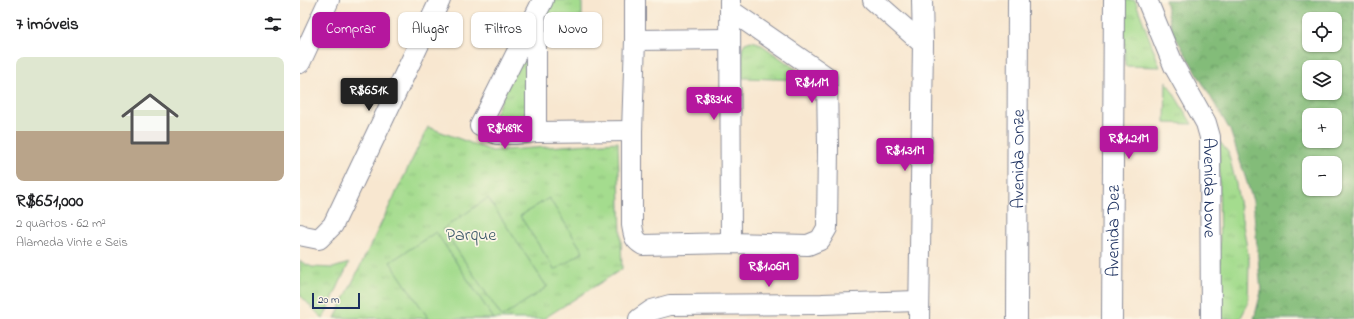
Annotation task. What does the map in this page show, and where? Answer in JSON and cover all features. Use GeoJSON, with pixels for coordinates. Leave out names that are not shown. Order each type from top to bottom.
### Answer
{"type":"FeatureCollection","features":[{"type":"Feature","properties":{"kind":"street"},"geometry":{"type":"LineString","coordinates":[[300,63],[329,0]]}},
{"type":"Feature","properties":{"kind":"street"},"geometry":{"type":"LineString","coordinates":[[300,234],[319,239],[333,225],[440,0]]}},
{"type":"Feature","properties":{"kind":"street"},"geometry":{"type":"LineString","coordinates":[[635,0],[632,131],[633,235],[637,242],[643,246],[731,243],[808,245],[820,240],[827,228],[827,77],[730,5]]}},
{"type":"Feature","properties":{"kind":"street"},"geometry":{"type":"LineString","coordinates":[[876,2],[908,13],[917,8],[922,0]]}},
{"type":"Feature","properties":{"kind":"street"},"geometry":{"type":"LineString","coordinates":[[639,319],[652,310],[670,305],[723,312],[918,310],[924,44],[922,0]]}},
{"type":"Feature","properties":{"kind":"street","name":"Avenida Onze"},"geometry":{"type":"LineString","coordinates":[[1017,319],[1018,0]]}},
{"type":"Feature","properties":{"kind":"street","name":"Avenida Dez"},"geometry":{"type":"LineString","coordinates":[[1112,319],[1114,0]]}},
{"type":"Feature","properties":{"kind":"street","name":"Avenida Nove"},"geometry":{"type":"LineString","coordinates":[[1147,0],[1174,66],[1206,123],[1210,137],[1211,319]]}},
{"type":"Feature","properties":{"kind":"street"},"geometry":{"type":"LineString","coordinates":[[876,2],[924,44]]}},
{"type":"Feature","properties":{"kind":"street"},"geometry":{"type":"LineString","coordinates":[[730,5],[731,243]]}},
{"type":"Feature","properties":{"kind":"street"},"geometry":{"type":"LineString","coordinates":[[539,8],[480,126],[497,134],[632,131]]}},
{"type":"Feature","properties":{"kind":"street"},"geometry":{"type":"LineString","coordinates":[[536,132],[539,8]]}},
{"type":"Feature","properties":{"kind":"street"},"geometry":{"type":"LineString","coordinates":[[635,40],[730,39]]}},
{"type":"Feature","properties":{"kind":"green space"},"geometry":{"type":"Polygon","coordinates":[[[553,0],[582,0],[582,12],[547,12],[553,0]]]}},
{"type":"Feature","properties":{"kind":"green space"},"geometry":{"type":"Polygon","coordinates":[[[1124,0],[1135,0],[1160,67],[1125,66],[1124,0]]]}},
{"type":"Feature","properties":{"kind":"green space"},"geometry":{"type":"Polygon","coordinates":[[[1165,0],[1354,0],[1354,319],[1254,319],[1261,292],[1253,201],[1230,130],[1172,31],[1165,0]]]}},
{"type":"Feature","properties":{"kind":"green space"},"geometry":{"type":"Polygon","coordinates":[[[751,41],[759,43],[811,80],[742,78],[742,48],[745,43],[751,41]]]}},
{"type":"Feature","properties":{"kind":"green space"},"geometry":{"type":"Polygon","coordinates":[[[526,48],[527,48],[528,109],[524,116],[517,120],[499,119],[494,116],[526,48]]]}},
{"type":"Feature","properties":{"kind":"green space"},"geometry":{"type":"Polygon","coordinates":[[[1166,81],[1192,124],[1165,123],[1166,81]]]}},
{"type":"Feature","properties":{"kind":"green space","name":"Parque"},"geometry":{"type":"Polygon","coordinates":[[[428,127],[492,151],[618,142],[622,269],[543,319],[335,318],[428,127]]]}},
{"type":"Feature","properties":{"kind":"green space"},"geometry":{"type":"Polygon","coordinates":[[[1219,141],[1228,152],[1236,184],[1249,260],[1248,304],[1240,319],[1220,319],[1219,141]]]}},
{"type":"Feature","properties":{"kind":"green space"},"geometry":{"type":"Polygon","coordinates":[[[488,198],[547,287],[502,317],[443,229],[488,198]]]}},
{"type":"Feature","properties":{"kind":"green space"},"geometry":{"type":"Polygon","coordinates":[[[549,198],[583,252],[555,270],[520,216],[549,198]]]}},
{"type":"Feature","properties":{"kind":"green space"},"geometry":{"type":"Polygon","coordinates":[[[436,232],[494,319],[429,319],[390,262],[436,232]]]}},
{"type":"Feature","properties":{"kind":"green space"},"geometry":{"type":"Polygon","coordinates":[[[300,261],[312,267],[333,268],[349,263],[323,319],[300,295],[300,261]]]}}]}
